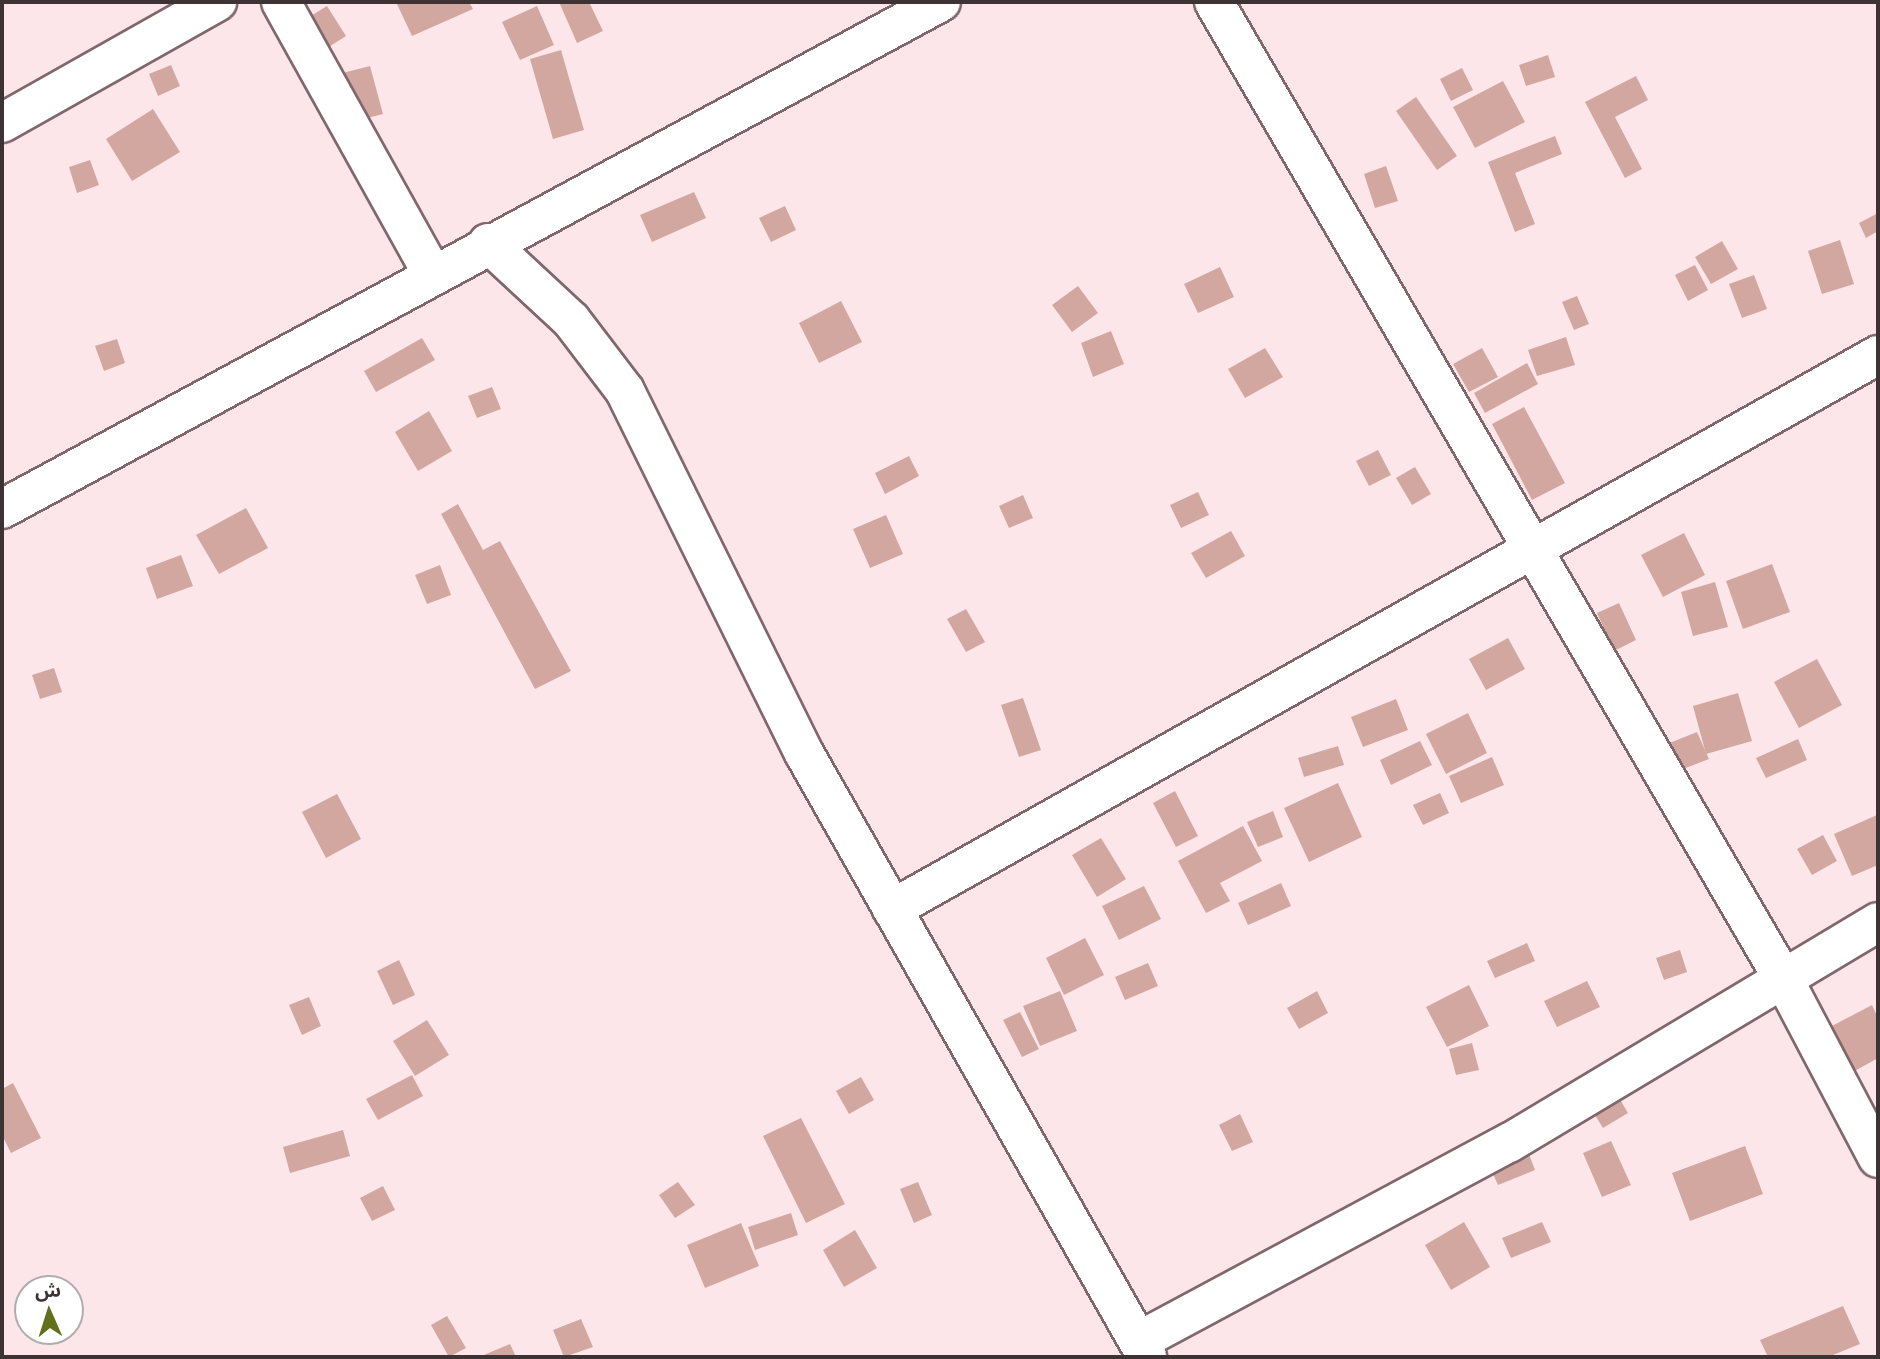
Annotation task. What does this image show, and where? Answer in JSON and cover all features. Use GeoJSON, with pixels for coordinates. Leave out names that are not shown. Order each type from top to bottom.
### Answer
{"type":"FeatureCollection","features":[{"type":"Feature","properties":{"kind":"street"},"geometry":{"type":"LineString","coordinates":[[2,122],[217,2]]}},
{"type":"Feature","properties":{"kind":"street"},"geometry":{"type":"LineString","coordinates":[[281,2],[431,272]]}},
{"type":"Feature","properties":{"kind":"street"},"geometry":{"type":"LineString","coordinates":[[2,509],[431,272],[941,2]]}},
{"type":"Feature","properties":{"kind":"street"},"geometry":{"type":"LineString","coordinates":[[1214,2],[1784,980],[1878,1158]]}},
{"type":"Feature","properties":{"kind":"street"},"geometry":{"type":"LineString","coordinates":[[488,243],[571,320],[625,391],[804,753],[1143,1349],[1508,1143],[1878,922]]}},
{"type":"Feature","properties":{"kind":"street"},"geometry":{"type":"LineString","coordinates":[[892,909],[1530,547],[1878,355]]}},
{"type":"Feature","properties":{"kind":"building"},"geometry":{"type":"Polygon","coordinates":[[[396,2],[469,2],[473,9],[412,36],[396,2]]]}},
{"type":"Feature","properties":{"kind":"building"},"geometry":{"type":"Polygon","coordinates":[[[559,2],[589,2],[603,31],[577,43],[559,2]]]}},
{"type":"Feature","properties":{"kind":"building"},"geometry":{"type":"Polygon","coordinates":[[[327,6],[346,36],[313,57],[293,27],[327,6]]]}},
{"type":"Feature","properties":{"kind":"building"},"geometry":{"type":"Polygon","coordinates":[[[537,6],[554,45],[520,60],[502,22],[537,6]]]}},
{"type":"Feature","properties":{"kind":"building"},"geometry":{"type":"Polygon","coordinates":[[[561,50],[584,130],[553,139],[530,59],[561,50]]]}},
{"type":"Feature","properties":{"kind":"building"},"geometry":{"type":"Polygon","coordinates":[[[1548,55],[1555,77],[1526,86],[1519,65],[1548,55]]]}},
{"type":"Feature","properties":{"kind":"building"},"geometry":{"type":"Polygon","coordinates":[[[171,65],[180,86],[158,96],[149,74],[171,65]]]}},
{"type":"Feature","properties":{"kind":"building"},"geometry":{"type":"Polygon","coordinates":[[[370,66],[383,114],[340,125],[327,77],[370,66]]]}},
{"type":"Feature","properties":{"kind":"building"},"geometry":{"type":"Polygon","coordinates":[[[1462,68],[1473,90],[1451,101],[1440,79],[1462,68]]]}},
{"type":"Feature","properties":{"kind":"building"},"geometry":{"type":"Polygon","coordinates":[[[1636,76],[1648,100],[1615,117],[1642,169],[1625,178],[1585,102],[1636,76]]]}},
{"type":"Feature","properties":{"kind":"building"},"geometry":{"type":"Polygon","coordinates":[[[1503,81],[1525,122],[1475,148],[1453,107],[1503,81]]]}},
{"type":"Feature","properties":{"kind":"building"},"geometry":{"type":"Polygon","coordinates":[[[1416,97],[1457,156],[1437,170],[1396,111],[1416,97]]]}},
{"type":"Feature","properties":{"kind":"building"},"geometry":{"type":"Polygon","coordinates":[[[153,109],[180,152],[132,181],[106,139],[153,109]]]}},
{"type":"Feature","properties":{"kind":"building"},"geometry":{"type":"Polygon","coordinates":[[[1555,136],[1562,154],[1515,173],[1535,224],[1515,232],[1488,162],[1555,136]]]}},
{"type":"Feature","properties":{"kind":"building"},"geometry":{"type":"Polygon","coordinates":[[[90,160],[99,185],[77,193],[69,167],[90,160]]]}},
{"type":"Feature","properties":{"kind":"building"},"geometry":{"type":"Polygon","coordinates":[[[1386,166],[1398,201],[1375,208],[1364,174],[1386,166]]]}},
{"type":"Feature","properties":{"kind":"building"},"geometry":{"type":"Polygon","coordinates":[[[694,192],[706,218],[652,242],[640,215],[694,192]]]}},
{"type":"Feature","properties":{"kind":"building"},"geometry":{"type":"Polygon","coordinates":[[[785,206],[796,230],[771,242],[759,218],[785,206]]]}},
{"type":"Feature","properties":{"kind":"building"},"geometry":{"type":"Polygon","coordinates":[[[1878,213],[1878,231],[1866,238],[1859,223],[1878,213]]]}},
{"type":"Feature","properties":{"kind":"building"},"geometry":{"type":"Polygon","coordinates":[[[1840,240],[1854,284],[1822,294],[1808,251],[1840,240]]]}},
{"type":"Feature","properties":{"kind":"building"},"geometry":{"type":"Polygon","coordinates":[[[1722,241],[1738,269],[1711,284],[1695,257],[1722,241]]]}},
{"type":"Feature","properties":{"kind":"building"},"geometry":{"type":"Polygon","coordinates":[[[1695,265],[1708,290],[1688,301],[1675,275],[1695,265]]]}},
{"type":"Feature","properties":{"kind":"building"},"geometry":{"type":"Polygon","coordinates":[[[1220,267],[1234,297],[1198,313],[1184,284],[1220,267]]]}},
{"type":"Feature","properties":{"kind":"building"},"geometry":{"type":"Polygon","coordinates":[[[1754,275],[1767,309],[1742,318],[1729,284],[1754,275]]]}},
{"type":"Feature","properties":{"kind":"building"},"geometry":{"type":"Polygon","coordinates":[[[1078,286],[1098,313],[1072,332],[1052,305],[1078,286]]]}},
{"type":"Feature","properties":{"kind":"building"},"geometry":{"type":"Polygon","coordinates":[[[1577,296],[1589,324],[1574,330],[1562,302],[1577,296]]]}},
{"type":"Feature","properties":{"kind":"building"},"geometry":{"type":"Polygon","coordinates":[[[841,301],[862,342],[819,363],[799,323],[841,301]]]}},
{"type":"Feature","properties":{"kind":"building"},"geometry":{"type":"Polygon","coordinates":[[[1111,331],[1124,364],[1093,377],[1081,343],[1111,331]]]}},
{"type":"Feature","properties":{"kind":"building"},"geometry":{"type":"Polygon","coordinates":[[[1566,337],[1575,365],[1537,376],[1528,350],[1566,337]]]}},
{"type":"Feature","properties":{"kind":"building"},"geometry":{"type":"Polygon","coordinates":[[[422,338],[435,360],[376,392],[364,371],[422,338]]]}},
{"type":"Feature","properties":{"kind":"building"},"geometry":{"type":"Polygon","coordinates":[[[117,339],[125,363],[104,371],[95,346],[117,339]]]}},
{"type":"Feature","properties":{"kind":"building"},"geometry":{"type":"Polygon","coordinates":[[[1265,348],[1283,377],[1245,398],[1228,369],[1265,348]]]}},
{"type":"Feature","properties":{"kind":"building"},"geometry":{"type":"Polygon","coordinates":[[[1482,348],[1498,377],[1469,392],[1453,364],[1482,348]]]}},
{"type":"Feature","properties":{"kind":"building"},"geometry":{"type":"Polygon","coordinates":[[[1527,363],[1538,384],[1485,413],[1474,393],[1527,363]]]}},
{"type":"Feature","properties":{"kind":"building"},"geometry":{"type":"Polygon","coordinates":[[[492,387],[501,409],[477,418],[468,396],[492,387]]]}},
{"type":"Feature","properties":{"kind":"building"},"geometry":{"type":"Polygon","coordinates":[[[1524,407],[1565,483],[1532,500],[1492,424],[1524,407]]]}},
{"type":"Feature","properties":{"kind":"building"},"geometry":{"type":"Polygon","coordinates":[[[429,411],[452,451],[418,471],[395,432],[429,411]]]}},
{"type":"Feature","properties":{"kind":"building"},"geometry":{"type":"Polygon","coordinates":[[[1378,450],[1391,475],[1369,486],[1356,461],[1378,450]]]}},
{"type":"Feature","properties":{"kind":"building"},"geometry":{"type":"Polygon","coordinates":[[[909,456],[919,476],[885,494],[875,473],[909,456]]]}},
{"type":"Feature","properties":{"kind":"building"},"geometry":{"type":"Polygon","coordinates":[[[1415,467],[1431,494],[1412,505],[1396,478],[1415,467]]]}},
{"type":"Feature","properties":{"kind":"building"},"geometry":{"type":"Polygon","coordinates":[[[1198,492],[1209,515],[1181,528],[1170,505],[1198,492]]]}},
{"type":"Feature","properties":{"kind":"building"},"geometry":{"type":"Polygon","coordinates":[[[1023,495],[1033,518],[1009,528],[999,506],[1023,495]]]}},
{"type":"Feature","properties":{"kind":"building"},"geometry":{"type":"Polygon","coordinates":[[[458,504],[483,550],[500,541],[571,671],[535,689],[441,514],[458,504]]]}},
{"type":"Feature","properties":{"kind":"building"},"geometry":{"type":"Polygon","coordinates":[[[246,508],[268,548],[219,574],[196,535],[246,508]]]}},
{"type":"Feature","properties":{"kind":"building"},"geometry":{"type":"Polygon","coordinates":[[[886,515],[903,554],[870,568],[853,529],[886,515]]]}},
{"type":"Feature","properties":{"kind":"building"},"geometry":{"type":"Polygon","coordinates":[[[1231,531],[1245,556],[1206,578],[1191,553],[1231,531]]]}},
{"type":"Feature","properties":{"kind":"building"},"geometry":{"type":"Polygon","coordinates":[[[1684,533],[1705,575],[1663,597],[1641,555],[1684,533]]]}},
{"type":"Feature","properties":{"kind":"building"},"geometry":{"type":"Polygon","coordinates":[[[181,555],[193,586],[157,599],[146,568],[181,555]]]}},
{"type":"Feature","properties":{"kind":"building"},"geometry":{"type":"Polygon","coordinates":[[[1772,564],[1790,612],[1743,629],[1726,581],[1772,564]]]}},
{"type":"Feature","properties":{"kind":"building"},"geometry":{"type":"Polygon","coordinates":[[[440,565],[451,595],[427,604],[415,575],[440,565]]]}},
{"type":"Feature","properties":{"kind":"building"},"geometry":{"type":"Polygon","coordinates":[[[1715,582],[1728,627],[1693,636],[1681,592],[1715,582]]]}},
{"type":"Feature","properties":{"kind":"building"},"geometry":{"type":"Polygon","coordinates":[[[1619,603],[1636,640],[1614,651],[1597,613],[1619,603]]]}},
{"type":"Feature","properties":{"kind":"building"},"geometry":{"type":"Polygon","coordinates":[[[966,609],[985,642],[966,652],[947,619],[966,609]]]}},
{"type":"Feature","properties":{"kind":"building"},"geometry":{"type":"Polygon","coordinates":[[[1508,638],[1525,669],[1486,690],[1469,659],[1508,638]]]}},
{"type":"Feature","properties":{"kind":"building"},"geometry":{"type":"Polygon","coordinates":[[[1817,659],[1842,705],[1799,728],[1774,682],[1817,659]]]}},
{"type":"Feature","properties":{"kind":"building"},"geometry":{"type":"Polygon","coordinates":[[[54,668],[62,692],[40,699],[32,675],[54,668]]]}},
{"type":"Feature","properties":{"kind":"building"},"geometry":{"type":"Polygon","coordinates":[[[1738,693],[1752,741],[1706,754],[1693,706],[1738,693]]]}},
{"type":"Feature","properties":{"kind":"building"},"geometry":{"type":"Polygon","coordinates":[[[1023,698],[1041,750],[1019,757],[1001,705],[1023,698]]]}},
{"type":"Feature","properties":{"kind":"building"},"geometry":{"type":"Polygon","coordinates":[[[1396,699],[1408,730],[1363,747],[1351,717],[1396,699]]]}},
{"type":"Feature","properties":{"kind":"building"},"geometry":{"type":"Polygon","coordinates":[[[1468,713],[1487,753],[1446,774],[1426,734],[1468,713]]]}},
{"type":"Feature","properties":{"kind":"building"},"geometry":{"type":"Polygon","coordinates":[[[1697,732],[1709,759],[1678,771],[1667,744],[1697,732]]]}},
{"type":"Feature","properties":{"kind":"building"},"geometry":{"type":"Polygon","coordinates":[[[1798,739],[1807,760],[1766,778],[1756,758],[1798,739]]]}},
{"type":"Feature","properties":{"kind":"building"},"geometry":{"type":"Polygon","coordinates":[[[1420,741],[1432,765],[1391,785],[1380,760],[1420,741]]]}},
{"type":"Feature","properties":{"kind":"building"},"geometry":{"type":"Polygon","coordinates":[[[1338,746],[1344,765],[1304,777],[1298,758],[1338,746]]]}},
{"type":"Feature","properties":{"kind":"building"},"geometry":{"type":"Polygon","coordinates":[[[1492,757],[1504,785],[1461,803],[1449,776],[1492,757]]]}},
{"type":"Feature","properties":{"kind":"building"},"geometry":{"type":"Polygon","coordinates":[[[1338,783],[1362,837],[1309,862],[1284,808],[1338,783]]]}},
{"type":"Feature","properties":{"kind":"building"},"geometry":{"type":"Polygon","coordinates":[[[1175,791],[1198,836],[1176,847],[1153,803],[1175,791]]]}},
{"type":"Feature","properties":{"kind":"building"},"geometry":{"type":"Polygon","coordinates":[[[1440,793],[1449,813],[1423,825],[1413,805],[1440,793]]]}},
{"type":"Feature","properties":{"kind":"building"},"geometry":{"type":"Polygon","coordinates":[[[337,794],[361,839],[326,858],[302,812],[337,794]]]}},
{"type":"Feature","properties":{"kind":"building"},"geometry":{"type":"Polygon","coordinates":[[[1273,811],[1283,837],[1258,847],[1247,822],[1273,811]]]}},
{"type":"Feature","properties":{"kind":"building"},"geometry":{"type":"Polygon","coordinates":[[[1877,815],[1878,865],[1852,876],[1834,834],[1877,815]]]}},
{"type":"Feature","properties":{"kind":"building"},"geometry":{"type":"Polygon","coordinates":[[[1243,826],[1262,861],[1220,883],[1230,901],[1206,913],[1178,861],[1243,826]]]}},
{"type":"Feature","properties":{"kind":"building"},"geometry":{"type":"Polygon","coordinates":[[[1823,835],[1837,861],[1812,875],[1797,849],[1823,835]]]}},
{"type":"Feature","properties":{"kind":"building"},"geometry":{"type":"Polygon","coordinates":[[[1101,838],[1126,879],[1097,897],[1072,855],[1101,838]]]}},
{"type":"Feature","properties":{"kind":"building"},"geometry":{"type":"Polygon","coordinates":[[[1281,883],[1291,906],[1248,925],[1238,903],[1281,883]]]}},
{"type":"Feature","properties":{"kind":"building"},"geometry":{"type":"Polygon","coordinates":[[[1144,886],[1161,919],[1119,940],[1102,906],[1144,886]]]}},
{"type":"Feature","properties":{"kind":"building"},"geometry":{"type":"Polygon","coordinates":[[[1085,938],[1104,975],[1064,995],[1046,958],[1085,938]]]}},
{"type":"Feature","properties":{"kind":"building"},"geometry":{"type":"Polygon","coordinates":[[[1527,943],[1535,961],[1495,978],[1487,961],[1527,943]]]}},
{"type":"Feature","properties":{"kind":"building"},"geometry":{"type":"Polygon","coordinates":[[[1680,950],[1687,972],[1664,980],[1656,958],[1680,950]]]}},
{"type":"Feature","properties":{"kind":"building"},"geometry":{"type":"Polygon","coordinates":[[[399,960],[415,995],[393,1005],[377,971],[399,960]]]}},
{"type":"Feature","properties":{"kind":"building"},"geometry":{"type":"Polygon","coordinates":[[[1148,963],[1158,986],[1125,1000],[1115,977],[1148,963]]]}},
{"type":"Feature","properties":{"kind":"building"},"geometry":{"type":"Polygon","coordinates":[[[1587,981],[1600,1007],[1557,1027],[1544,1001],[1587,981]]]}},
{"type":"Feature","properties":{"kind":"building"},"geometry":{"type":"Polygon","coordinates":[[[1469,985],[1489,1026],[1447,1047],[1426,1007],[1469,985]]]}},
{"type":"Feature","properties":{"kind":"building"},"geometry":{"type":"Polygon","coordinates":[[[1060,991],[1077,1031],[1040,1046],[1023,1006],[1060,991]]]}},
{"type":"Feature","properties":{"kind":"building"},"geometry":{"type":"Polygon","coordinates":[[[1317,991],[1328,1013],[1299,1029],[1287,1008],[1317,991]]]}},
{"type":"Feature","properties":{"kind":"building"},"geometry":{"type":"Polygon","coordinates":[[[309,997],[321,1026],[302,1035],[289,1005],[309,997]]]}},
{"type":"Feature","properties":{"kind":"building"},"geometry":{"type":"Polygon","coordinates":[[[1872,1005],[1878,1018],[1878,1058],[1853,1072],[1830,1027],[1872,1005]]]}},
{"type":"Feature","properties":{"kind":"building"},"geometry":{"type":"Polygon","coordinates":[[[1020,1012],[1039,1049],[1022,1057],[1003,1020],[1020,1012]]]}},
{"type":"Feature","properties":{"kind":"building"},"geometry":{"type":"Polygon","coordinates":[[[427,1020],[449,1055],[415,1076],[393,1041],[427,1020]]]}},
{"type":"Feature","properties":{"kind":"building"},"geometry":{"type":"Polygon","coordinates":[[[1472,1043],[1479,1070],[1456,1075],[1449,1049],[1472,1043]]]}},
{"type":"Feature","properties":{"kind":"building"},"geometry":{"type":"Polygon","coordinates":[[[412,1075],[423,1096],[378,1120],[366,1099],[412,1075]]]}},
{"type":"Feature","properties":{"kind":"building"},"geometry":{"type":"Polygon","coordinates":[[[861,1077],[874,1100],[849,1114],[836,1091],[861,1077]]]}},
{"type":"Feature","properties":{"kind":"building"},"geometry":{"type":"Polygon","coordinates":[[[13,1083],[41,1138],[11,1153],[2,1135],[2,1089],[13,1083]]]}},
{"type":"Feature","properties":{"kind":"building"},"geometry":{"type":"Polygon","coordinates":[[[1615,1091],[1628,1113],[1603,1128],[1590,1107],[1615,1091]]]}},
{"type":"Feature","properties":{"kind":"building"},"geometry":{"type":"Polygon","coordinates":[[[1240,1114],[1253,1142],[1232,1151],[1219,1125],[1240,1114]]]}},
{"type":"Feature","properties":{"kind":"building"},"geometry":{"type":"Polygon","coordinates":[[[801,1118],[845,1204],[806,1223],[763,1136],[801,1118]]]}},
{"type":"Feature","properties":{"kind":"building"},"geometry":{"type":"Polygon","coordinates":[[[343,1130],[350,1156],[290,1173],[283,1147],[343,1130]]]}},
{"type":"Feature","properties":{"kind":"building"},"geometry":{"type":"Polygon","coordinates":[[[1611,1141],[1631,1185],[1602,1197],[1583,1153],[1611,1141]]]}},
{"type":"Feature","properties":{"kind":"building"},"geometry":{"type":"Polygon","coordinates":[[[1525,1144],[1535,1170],[1498,1185],[1487,1160],[1525,1144]]]}},
{"type":"Feature","properties":{"kind":"building"},"geometry":{"type":"Polygon","coordinates":[[[1745,1146],[1763,1194],[1690,1221],[1672,1173],[1745,1146]]]}},
{"type":"Feature","properties":{"kind":"building"},"geometry":{"type":"Polygon","coordinates":[[[678,1182],[695,1205],[675,1218],[659,1195],[678,1182]]]}},
{"type":"Feature","properties":{"kind":"building"},"geometry":{"type":"Polygon","coordinates":[[[918,1182],[932,1215],[914,1223],[900,1189],[918,1182]]]}},
{"type":"Feature","properties":{"kind":"building"},"geometry":{"type":"Polygon","coordinates":[[[383,1186],[395,1210],[372,1221],[360,1198],[383,1186]]]}},
{"type":"Feature","properties":{"kind":"building"},"geometry":{"type":"Polygon","coordinates":[[[791,1213],[798,1235],[755,1250],[748,1227],[791,1213]]]}},
{"type":"Feature","properties":{"kind":"building"},"geometry":{"type":"Polygon","coordinates":[[[1464,1222],[1490,1267],[1451,1290],[1425,1245],[1464,1222]]]}},
{"type":"Feature","properties":{"kind":"building"},"geometry":{"type":"Polygon","coordinates":[[[1542,1222],[1551,1242],[1511,1258],[1502,1238],[1542,1222]]]}},
{"type":"Feature","properties":{"kind":"building"},"geometry":{"type":"Polygon","coordinates":[[[741,1223],[759,1266],[705,1288],[687,1245],[741,1223]]]}},
{"type":"Feature","properties":{"kind":"building"},"geometry":{"type":"Polygon","coordinates":[[[855,1230],[877,1268],[844,1287],[823,1250],[855,1230]]]}},
{"type":"Feature","properties":{"kind":"building"},"geometry":{"type":"Polygon","coordinates":[[[1843,1306],[1860,1344],[1828,1357],[1768,1357],[1760,1340],[1843,1306]]]}},
{"type":"Feature","properties":{"kind":"building"},"geometry":{"type":"Polygon","coordinates":[[[447,1316],[466,1348],[449,1357],[431,1325],[447,1316]]]}},
{"type":"Feature","properties":{"kind":"building"},"geometry":{"type":"Polygon","coordinates":[[[581,1319],[593,1347],[564,1357],[553,1330],[581,1319]]]}},
{"type":"Feature","properties":{"kind":"building"},"geometry":{"type":"Polygon","coordinates":[[[510,1344],[516,1357],[479,1357],[510,1344]]]}}]}
